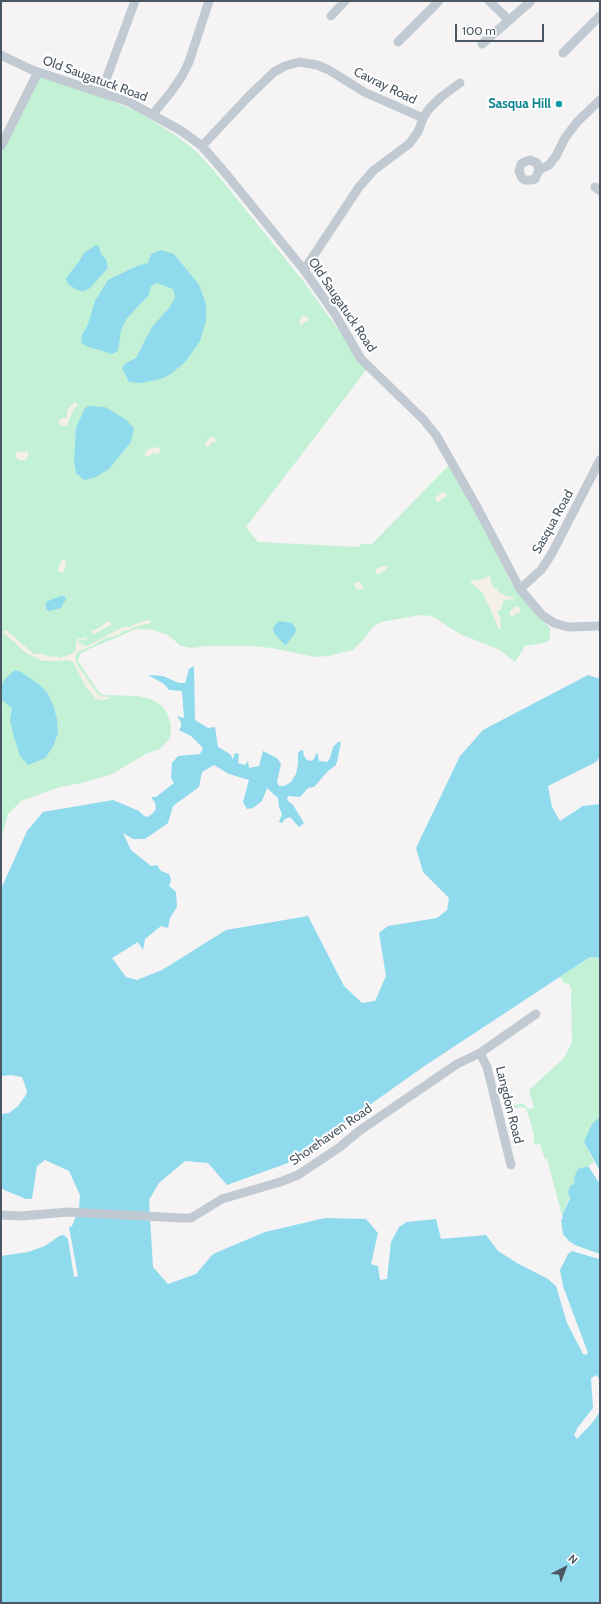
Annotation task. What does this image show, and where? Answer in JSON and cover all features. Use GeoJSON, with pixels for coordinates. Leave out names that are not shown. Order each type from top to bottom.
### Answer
{"type":"FeatureCollection","features":[{"type":"Feature","properties":{"kind":"street"},"geometry":{"type":"LineString","coordinates":[[101,93],[135,1]]}},
{"type":"Feature","properties":{"kind":"street"},"geometry":{"type":"LineString","coordinates":[[153,114],[171,92],[182,76],[189,62],[209,1]]}},
{"type":"Feature","properties":{"kind":"street"},"geometry":{"type":"LineString","coordinates":[[331,16],[345,1]]}},
{"type":"Feature","properties":{"kind":"street"},"geometry":{"type":"LineString","coordinates":[[398,42],[439,1]]}},
{"type":"Feature","properties":{"kind":"street"},"geometry":{"type":"LineString","coordinates":[[489,1],[509,20]]}},
{"type":"Feature","properties":{"kind":"street"},"geometry":{"type":"LineString","coordinates":[[482,44],[531,1]]}},
{"type":"Feature","properties":{"kind":"street"},"geometry":{"type":"LineString","coordinates":[[563,53],[600,16]]}},
{"type":"Feature","properties":{"kind":"street","name":"Old Saugatuck Road"},"geometry":{"type":"LineString","coordinates":[[1,55],[38,72],[129,102],[180,130],[202,146],[304,270],[334,314],[361,359],[423,419],[436,435],[477,507],[520,589],[542,615],[554,623],[568,627],[600,626]]}},
{"type":"Feature","properties":{"kind":"street","name":"Cavray Road"},"geometry":{"type":"LineString","coordinates":[[202,146],[248,97],[274,72],[285,66],[299,62],[317,65],[330,70],[364,92],[423,118],[418,132],[409,144],[374,170],[359,187],[304,270]]}},
{"type":"Feature","properties":{"kind":"street"},"geometry":{"type":"LineString","coordinates":[[1,146],[38,72]]}},
{"type":"Feature","properties":{"kind":"street"},"geometry":{"type":"LineString","coordinates":[[423,118],[429,109],[441,97],[460,83]]}},
{"type":"Feature","properties":{"kind":"street"},"geometry":{"type":"LineString","coordinates":[[539,170],[549,165],[556,156],[565,138],[577,122],[600,100]]}},
{"type":"Feature","properties":{"kind":"street","name":"Sasqua Road"},"geometry":{"type":"LineString","coordinates":[[520,589],[541,570],[551,555],[600,460]]}},
{"type":"Feature","properties":{"kind":"street","name":"Shorehaven Road"},"geometry":{"type":"LineString","coordinates":[[1,1215],[21,1216],[68,1212],[188,1218],[222,1199],[275,1184],[298,1175],[457,1064],[480,1053],[536,1014]]}},
{"type":"Feature","properties":{"kind":"street","name":"Langdon Road"},"geometry":{"type":"LineString","coordinates":[[480,1053],[487,1067],[511,1165]]}},
{"type":"Feature","properties":{"kind":"green space"},"geometry":{"type":"Polygon","coordinates":[[[40,76],[102,97],[139,112],[178,137],[197,152],[216,173],[304,282],[367,369],[246,527],[258,542],[358,547],[362,544],[372,544],[450,464],[496,550],[508,577],[518,592],[550,628],[550,640],[544,643],[525,646],[515,662],[498,649],[460,634],[432,616],[420,615],[381,622],[373,627],[353,650],[328,656],[315,657],[253,646],[208,646],[192,648],[181,646],[168,635],[153,630],[136,629],[89,649],[80,654],[78,661],[98,691],[103,695],[138,696],[151,699],[162,706],[167,713],[171,725],[170,738],[160,749],[146,754],[112,774],[81,783],[60,787],[21,801],[8,814],[2,836],[1,869],[1,153],[40,76]]]}},
{"type":"Feature","properties":{"kind":"green space"},"geometry":{"type":"Polygon","coordinates":[[[590,957],[600,958],[600,1117],[584,1142],[594,1162],[588,1166],[578,1169],[575,1183],[562,1216],[547,1158],[545,1159],[540,1144],[534,1145],[534,1135],[527,1110],[520,1107],[514,1108],[513,1106],[523,1103],[528,1109],[534,1108],[529,1090],[564,1058],[572,1042],[572,990],[570,989],[570,984],[564,983],[560,977],[590,957]]]}},
{"type":"Feature","properties":{"kind":"sand"},"geometry":{"type":"Polygon","coordinates":[[[303,316],[308,317],[309,320],[301,325],[299,321],[303,316]]]}},
{"type":"Feature","properties":{"kind":"sand"},"geometry":{"type":"Polygon","coordinates":[[[75,402],[78,405],[73,411],[67,425],[62,427],[58,422],[67,417],[67,410],[75,402]]]}},
{"type":"Feature","properties":{"kind":"sand"},"geometry":{"type":"Polygon","coordinates":[[[210,437],[215,438],[216,441],[206,447],[205,444],[210,437]]]}},
{"type":"Feature","properties":{"kind":"sand"},"geometry":{"type":"Polygon","coordinates":[[[153,447],[161,449],[158,454],[153,453],[147,457],[145,456],[145,452],[153,447]]]}},
{"type":"Feature","properties":{"kind":"sand"},"geometry":{"type":"Polygon","coordinates":[[[19,451],[27,451],[29,455],[25,460],[19,460],[16,457],[15,453],[19,451]]]}},
{"type":"Feature","properties":{"kind":"sand"},"geometry":{"type":"Polygon","coordinates":[[[441,493],[446,493],[447,496],[438,502],[435,498],[441,493]]]}},
{"type":"Feature","properties":{"kind":"sand"},"geometry":{"type":"Polygon","coordinates":[[[62,560],[65,560],[66,563],[62,573],[58,571],[58,569],[62,560]]]}},
{"type":"Feature","properties":{"kind":"sand"},"geometry":{"type":"Polygon","coordinates":[[[385,565],[388,566],[386,570],[379,574],[376,573],[376,569],[385,565]]]}},
{"type":"Feature","properties":{"kind":"sand"},"geometry":{"type":"Polygon","coordinates":[[[491,576],[490,580],[494,588],[498,589],[500,593],[515,599],[505,600],[502,603],[500,610],[497,611],[500,617],[501,629],[499,629],[483,593],[470,582],[491,576]]]}},
{"type":"Feature","properties":{"kind":"sand"},"geometry":{"type":"Polygon","coordinates":[[[358,582],[362,584],[364,589],[356,589],[354,583],[358,582]]]}},
{"type":"Feature","properties":{"kind":"sand"},"geometry":{"type":"Polygon","coordinates":[[[517,606],[520,608],[520,612],[512,616],[510,615],[510,611],[517,606]]]}},
{"type":"Feature","properties":{"kind":"sand"},"geometry":{"type":"Polygon","coordinates":[[[150,620],[151,623],[134,627],[130,630],[123,631],[119,635],[116,634],[116,636],[106,638],[79,651],[76,654],[75,657],[78,666],[96,692],[104,697],[112,697],[104,700],[96,699],[86,687],[73,662],[67,660],[43,661],[26,653],[3,632],[4,630],[7,631],[34,654],[53,657],[57,656],[58,658],[73,653],[76,649],[76,641],[78,639],[87,637],[86,639],[79,640],[78,642],[87,646],[123,627],[130,627],[137,623],[150,620]]]}},
{"type":"Feature","properties":{"kind":"sand"},"geometry":{"type":"Polygon","coordinates":[[[107,622],[111,622],[111,625],[94,634],[91,631],[99,628],[107,622]]]}},
{"type":"Feature","properties":{"kind":"water"},"geometry":{"type":"Polygon","coordinates":[[[96,245],[99,247],[101,254],[106,259],[108,268],[89,289],[83,291],[77,290],[68,284],[66,278],[84,253],[96,245]]]}},
{"type":"Feature","properties":{"kind":"water"},"geometry":{"type":"Polygon","coordinates":[[[161,250],[174,254],[199,285],[206,304],[206,321],[200,341],[186,361],[171,374],[161,379],[141,383],[129,382],[122,368],[126,363],[136,358],[152,327],[170,307],[175,297],[173,289],[157,283],[151,286],[149,295],[127,318],[121,330],[118,351],[112,354],[89,347],[81,343],[82,335],[88,324],[95,301],[108,280],[137,266],[148,263],[151,254],[161,250]]]}},
{"type":"Feature","properties":{"kind":"water"},"geometry":{"type":"Polygon","coordinates":[[[89,406],[105,407],[125,419],[134,428],[131,442],[109,469],[94,478],[84,480],[76,473],[74,462],[76,428],[85,408],[89,406]]]}},
{"type":"Feature","properties":{"kind":"water"},"geometry":{"type":"Polygon","coordinates":[[[60,596],[64,596],[66,599],[61,608],[49,611],[46,609],[46,602],[60,596]]]}},
{"type":"Feature","properties":{"kind":"water"},"geometry":{"type":"Polygon","coordinates":[[[279,621],[292,623],[296,629],[295,633],[286,645],[273,630],[274,626],[279,621]]]}},
{"type":"Feature","properties":{"kind":"water"},"geometry":{"type":"Polygon","coordinates":[[[194,666],[195,720],[208,728],[215,727],[218,747],[230,754],[233,759],[235,753],[239,754],[238,763],[245,765],[248,761],[249,768],[259,766],[263,751],[277,758],[281,764],[277,782],[279,786],[284,786],[291,782],[296,774],[298,753],[300,751],[303,750],[304,756],[307,760],[311,761],[314,759],[317,752],[319,761],[327,762],[330,758],[333,747],[338,742],[341,742],[337,762],[335,766],[328,771],[314,787],[308,788],[300,797],[288,796],[287,800],[293,805],[304,823],[299,827],[290,817],[285,819],[282,823],[279,822],[282,814],[279,807],[278,798],[267,788],[262,801],[253,808],[247,809],[243,802],[249,780],[229,774],[214,765],[202,772],[199,787],[173,806],[168,823],[145,839],[133,839],[123,833],[131,850],[151,866],[157,865],[161,871],[169,874],[171,880],[169,886],[176,892],[177,907],[170,918],[168,928],[161,926],[145,939],[143,950],[138,942],[112,958],[126,977],[137,980],[162,970],[226,930],[308,916],[344,986],[362,1003],[375,1001],[386,976],[379,933],[388,926],[437,918],[447,910],[449,898],[423,872],[416,848],[460,756],[483,730],[588,675],[600,679],[600,756],[596,762],[548,786],[552,807],[560,821],[583,806],[600,804],[600,958],[590,957],[423,1067],[288,1163],[227,1185],[208,1163],[185,1161],[159,1183],[149,1200],[153,1267],[168,1284],[196,1274],[213,1254],[265,1232],[325,1218],[366,1219],[378,1233],[371,1264],[378,1266],[380,1280],[387,1279],[391,1242],[399,1227],[407,1222],[436,1219],[441,1239],[486,1235],[498,1251],[548,1279],[556,1286],[567,1323],[583,1354],[586,1355],[588,1353],[563,1286],[560,1270],[568,1254],[572,1251],[599,1259],[600,1254],[600,1603],[1,1603],[1,1256],[28,1252],[45,1246],[59,1236],[64,1235],[68,1239],[74,1277],[78,1276],[69,1227],[72,1226],[79,1209],[80,1195],[69,1171],[45,1160],[37,1166],[32,1199],[26,1199],[4,1190],[1,1187],[1,1114],[9,1113],[18,1106],[26,1095],[27,1091],[22,1077],[11,1075],[1,1076],[1,889],[27,831],[43,812],[113,800],[139,811],[144,816],[148,817],[153,813],[156,809],[155,803],[151,797],[156,797],[174,783],[171,778],[172,763],[178,756],[200,754],[203,748],[191,736],[179,730],[181,727],[181,722],[177,716],[184,718],[182,691],[169,690],[164,684],[148,675],[163,676],[179,683],[185,683],[189,669],[194,666]]]}},
{"type":"Feature","properties":{"kind":"water"},"geometry":{"type":"Polygon","coordinates":[[[15,670],[21,672],[41,686],[48,694],[57,719],[58,733],[53,747],[45,758],[28,765],[20,756],[14,737],[10,720],[12,708],[2,700],[1,693],[1,686],[5,679],[15,670]]]}},
{"type":"Feature","properties":{"kind":"water"},"geometry":{"type":"Polygon","coordinates":[[[600,1117],[600,1171],[584,1142],[592,1124],[600,1117]]]}},
{"type":"Feature","properties":{"kind":"water"},"geometry":{"type":"Polygon","coordinates":[[[588,1166],[600,1184],[600,1254],[575,1245],[569,1241],[563,1234],[561,1220],[570,1198],[568,1192],[570,1186],[575,1183],[574,1178],[578,1169],[588,1166]]]}},
{"type":"Feature","properties":{"kind":"pier"},"geometry":{"type":"Polygon","coordinates":[[[597,1375],[600,1381],[600,1411],[593,1422],[577,1439],[574,1435],[578,1427],[593,1408],[591,1378],[597,1375]]]}},
{"type":"Feature","properties":{"kind":"place","name":"Sasqua Hill"},"geometry":{"type":"Point","coordinates":[559,104]}}]}
